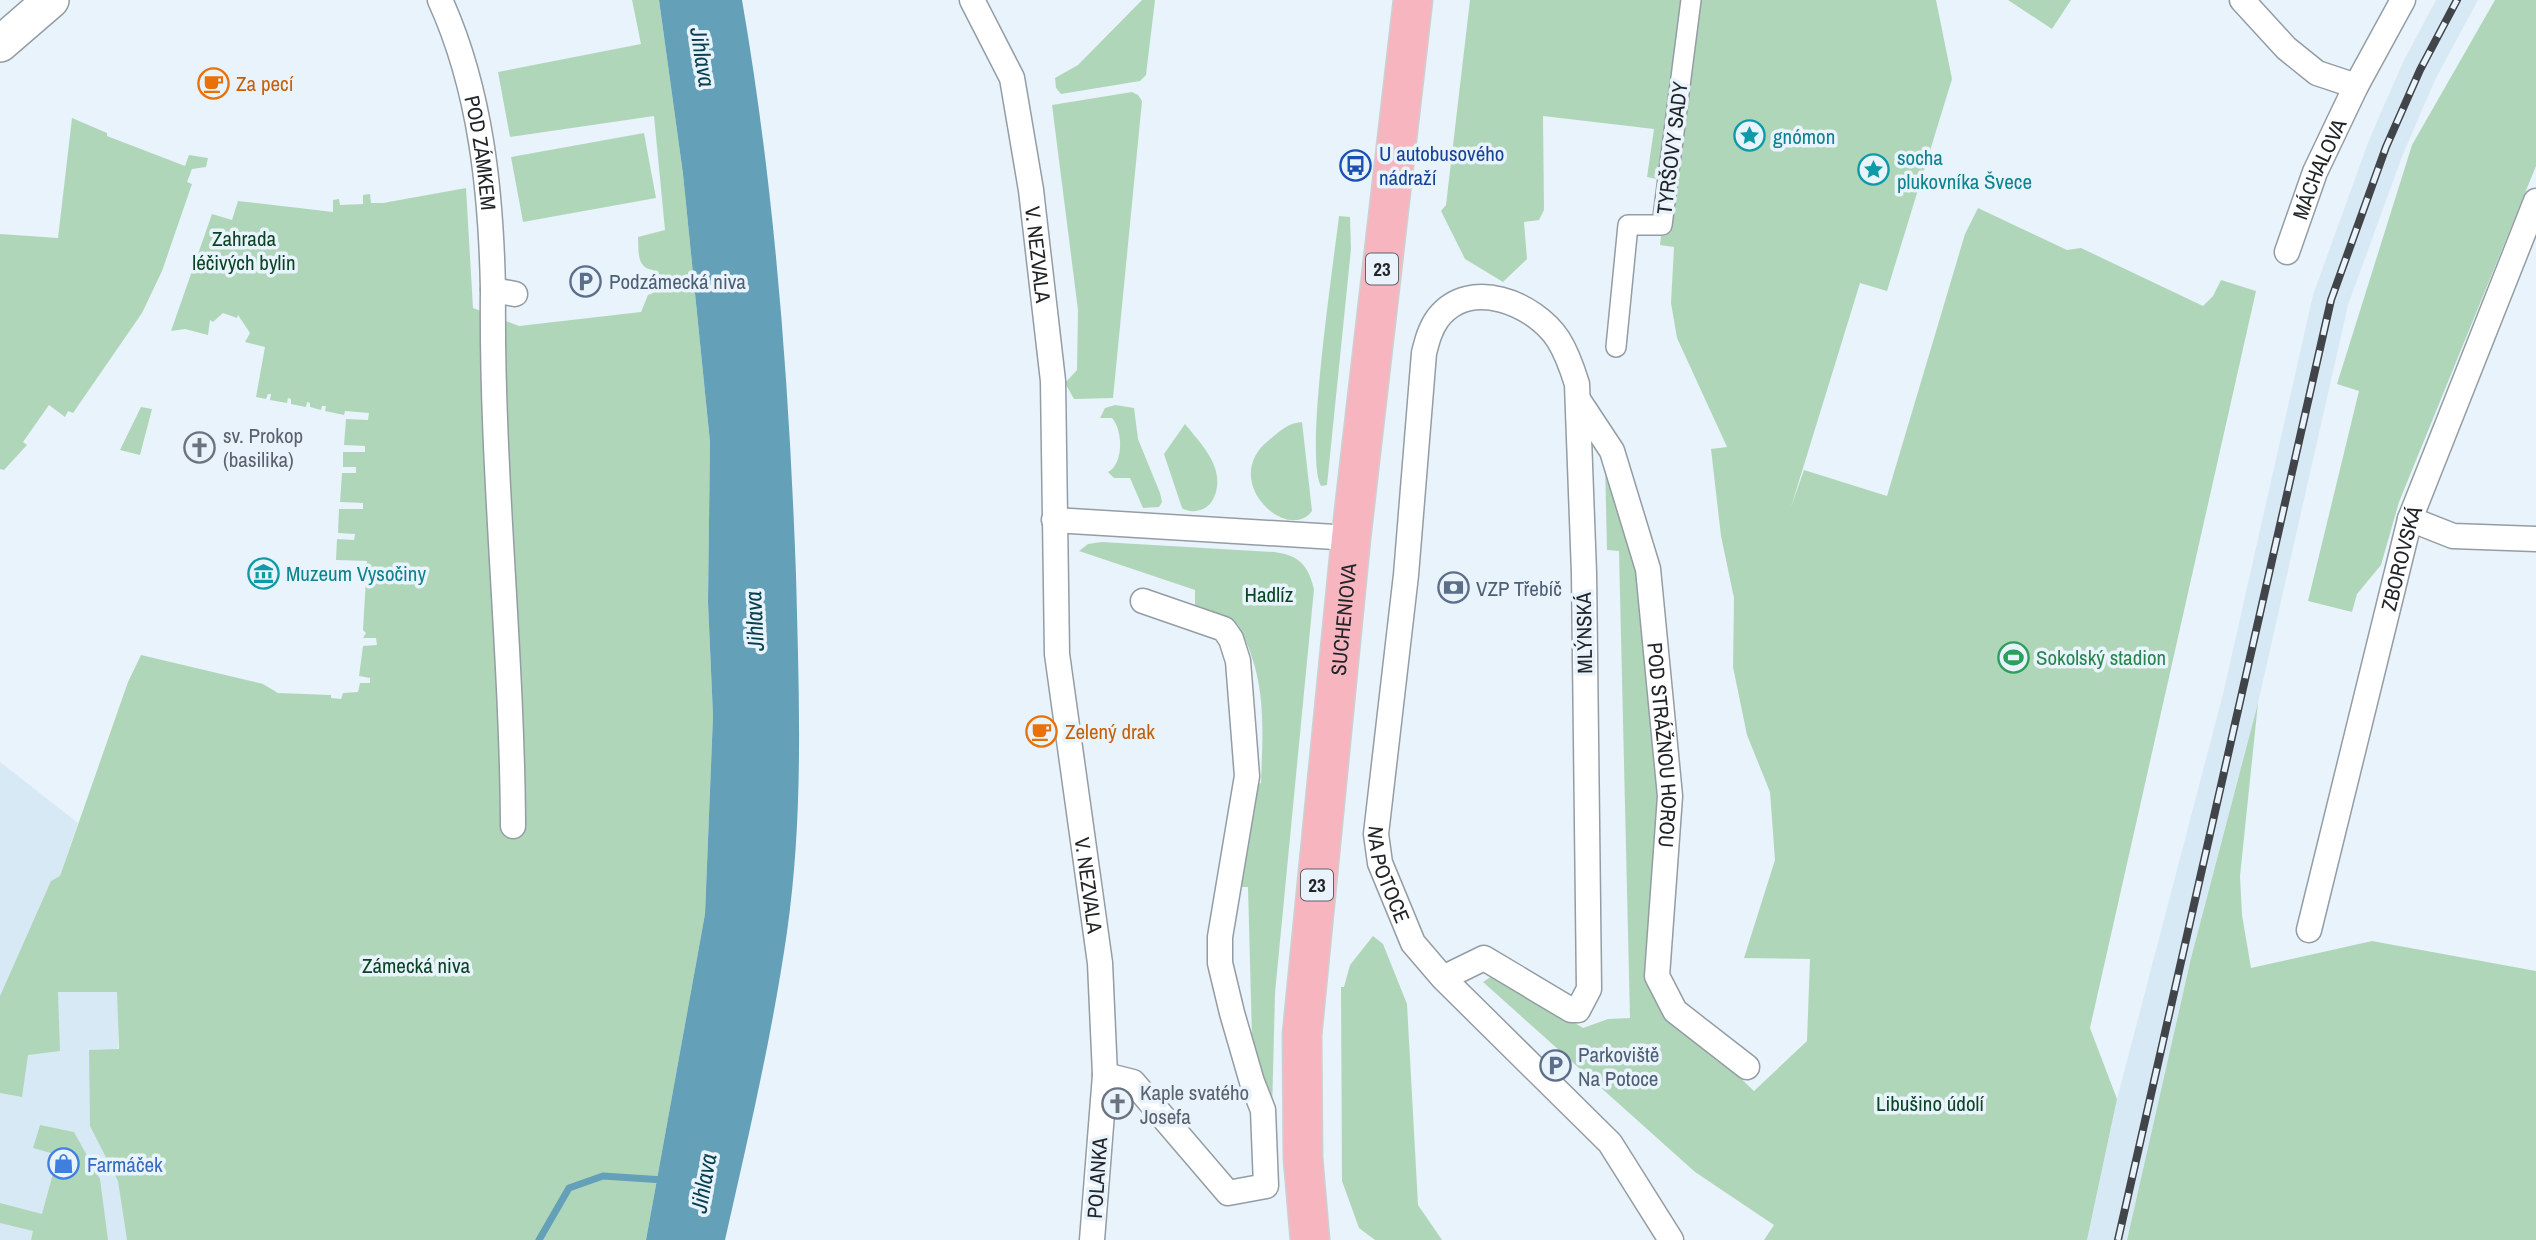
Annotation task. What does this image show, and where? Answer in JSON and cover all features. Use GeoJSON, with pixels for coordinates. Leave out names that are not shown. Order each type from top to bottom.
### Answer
{"type":"FeatureCollection","features":[{"type":"Feature","properties":{"kind":"main road"},"geometry":{"type":"LineString","coordinates":[[0,44],[51,0]]}},
{"type":"Feature","properties":{"kind":"main road","name":"SUCHENIOVA"},"geometry":{"type":"LineString","coordinates":[[1316,1237],[1303,1158],[1302,1035],[1351,538],[1413,0]]}},
{"type":"Feature","properties":{"kind":"street","name":"POD ZÁMKEM"},"geometry":{"type":"LineString","coordinates":[[440,0],[457,36],[467,74],[504,292],[491,398],[512,717],[513,826]]}},
{"type":"Feature","properties":{"kind":"street","name":"V. NEZVALA"},"geometry":{"type":"LineString","coordinates":[[972,0],[1000,48],[1012,78],[1053,380],[1057,654],[1100,963],[1105,1075]]}},
{"type":"Feature","properties":{"kind":"street","name":"TYRŠOVY SADY"},"geometry":{"type":"LineString","coordinates":[[1616,347],[1628,225],[1662,225],[1690,0]]}},
{"type":"Feature","properties":{"kind":"street","name":"MÁCHALOVA"},"geometry":{"type":"LineString","coordinates":[[2287,252],[2315,172],[2356,86],[2403,0]]}},
{"type":"Feature","properties":{"kind":"street"},"geometry":{"type":"LineString","coordinates":[[2246,5],[2286,48],[2317,73],[2356,86]]}},
{"type":"Feature","properties":{"kind":"street","name":"ZBOROVSKÁ"},"geometry":{"type":"LineString","coordinates":[[2309,930],[2410,519],[2536,201]]}},
{"type":"Feature","properties":{"kind":"street","name":"MLÝNSKÁ"},"geometry":{"type":"LineString","coordinates":[[1419,411],[1424,353],[1430,329],[1449,307],[1492,296],[1516,303],[1557,337],[1568,356],[1577,384],[1589,989],[1582,1006],[1578,1010],[1571,1010],[1484,958],[1443,978]]}},
{"type":"Feature","properties":{"kind":"street","name":"POD STRÁŽNOU HOROU"},"geometry":{"type":"LineString","coordinates":[[1578,401],[1612,451],[1648,569],[1670,796],[1657,976],[1675,1011],[1747,1067]]}},
{"type":"Feature","properties":{"kind":"street","name":"NA POTOCE"},"geometry":{"type":"LineString","coordinates":[[1419,411],[1406,575],[1376,834],[1380,863],[1413,943],[1443,978],[1610,1143],[1671,1240]]}},
{"type":"Feature","properties":{"kind":"street"},"geometry":{"type":"LineString","coordinates":[[2410,519],[2453,536],[2536,539]]}},
{"type":"Feature","properties":{"kind":"street"},"geometry":{"type":"LineString","coordinates":[[1054,520],[1351,538]]}},
{"type":"Feature","properties":{"kind":"street"},"geometry":{"type":"LineString","coordinates":[[1105,1075],[1133,1082],[1228,1193],[1266,1186],[1263,1110],[1252,1082],[1220,963],[1220,937],[1247,776],[1237,661],[1231,639],[1224,629],[1143,601]]}},
{"type":"Feature","properties":{"kind":"street","name":"POLANKA"},"geometry":{"type":"LineString","coordinates":[[1092,1240],[1105,1075]]}},
{"type":"Feature","properties":{"kind":"shaded area"},"geometry":{"type":"Polygon","coordinates":[[[2436,0],[2478,0],[2436,78],[2403,154],[2348,305],[2258,703],[2191,958],[2127,1240],[2087,1240],[2117,1099],[2223,694],[2313,295],[2369,140],[2403,62],[2436,0]]]}},
{"type":"Feature","properties":{"kind":"shaded area"},"geometry":{"type":"Polygon","coordinates":[[[0,762],[78,823],[61,873],[118,991],[118,1048],[113,1050],[188,1161],[177,1240],[0,1240],[0,762]]]}},
{"type":"Feature","properties":{"kind":"green space","name":"Zámecká niva"},"geometry":{"type":"Polygon","coordinates":[[[632,0],[659,0],[683,174],[710,442],[708,602],[713,716],[705,914],[646,1240],[127,1240],[118,1181],[90,1126],[89,1050],[119,1049],[117,992],[58,992],[60,1051],[28,1055],[22,1097],[0,1093],[0,996],[51,881],[60,876],[128,682],[141,655],[263,684],[278,693],[331,695],[331,698],[341,699],[343,693],[358,692],[360,683],[370,683],[370,678],[359,676],[363,646],[377,645],[376,638],[363,638],[366,633],[363,630],[367,561],[336,560],[337,539],[354,540],[355,534],[338,533],[339,509],[363,509],[363,503],[340,502],[342,473],[356,473],[356,467],[343,467],[343,452],[365,452],[365,446],[344,445],[346,419],[368,420],[369,413],[345,411],[344,415],[325,411],[326,406],[322,406],[321,410],[310,407],[307,402],[306,407],[291,404],[291,399],[288,398],[287,403],[270,400],[271,394],[268,394],[266,399],[256,397],[265,347],[245,342],[250,333],[238,315],[237,318],[223,313],[213,322],[210,320],[208,335],[185,329],[171,331],[212,214],[232,220],[238,201],[333,212],[333,200],[339,199],[340,205],[363,204],[363,195],[370,194],[371,203],[383,203],[466,188],[473,308],[519,326],[641,312],[648,295],[655,292],[653,270],[641,262],[638,237],[665,230],[654,116],[510,137],[498,72],[641,44],[632,0]]]}},
{"type":"Feature","properties":{"kind":"green space"},"geometry":{"type":"Polygon","coordinates":[[[1142,0],[1155,0],[1146,75],[1140,81],[1061,94],[1056,88],[1055,78],[1078,65],[1142,0]]]}},
{"type":"Feature","properties":{"kind":"green space","name":"Libušino údolí"},"geometry":{"type":"Polygon","coordinates":[[[1470,0],[1936,0],[1952,79],[1887,291],[1860,283],[1791,507],[1804,470],[1887,496],[1965,234],[1978,208],[2067,250],[2081,248],[2203,306],[2213,296],[2221,280],[2256,291],[2090,1028],[2117,1099],[2087,1240],[1764,1240],[1774,1225],[1695,1172],[1483,982],[1495,974],[1583,1028],[1608,1019],[1630,1018],[1619,551],[1607,550],[1605,462],[1639,568],[1662,793],[1668,1009],[1754,1091],[1807,1041],[1810,959],[1744,958],[1775,860],[1770,792],[1747,735],[1733,667],[1734,598],[1721,536],[1711,449],[1727,447],[1677,338],[1671,303],[1674,247],[1660,245],[1667,181],[1647,177],[1654,129],[1543,116],[1544,210],[1539,220],[1524,222],[1527,259],[1503,282],[1465,259],[1441,211],[1446,205],[1470,0]]]}},
{"type":"Feature","properties":{"kind":"green space"},"geometry":{"type":"Polygon","coordinates":[[[2008,0],[2071,0],[2052,29],[2008,0]]]}},
{"type":"Feature","properties":{"kind":"green space"},"geometry":{"type":"Polygon","coordinates":[[[2495,0],[2536,0],[2536,166],[2399,502],[2381,565],[2357,594],[2352,612],[2308,601],[2359,391],[2337,384],[2412,145],[2495,0]]]}},
{"type":"Feature","properties":{"kind":"green space"},"geometry":{"type":"Polygon","coordinates":[[[1132,92],[1142,101],[1113,398],[1074,399],[1065,383],[1077,370],[1078,310],[1052,105],[1132,92]]]}},
{"type":"Feature","properties":{"kind":"green space"},"geometry":{"type":"Polygon","coordinates":[[[72,118],[107,133],[107,136],[185,166],[189,155],[208,158],[206,167],[192,169],[187,182],[192,184],[162,271],[142,313],[73,413],[68,411],[65,417],[49,405],[23,442],[27,445],[4,470],[0,469],[0,234],[58,238],[72,118]]]}},
{"type":"Feature","properties":{"kind":"green space"},"geometry":{"type":"Polygon","coordinates":[[[644,133],[656,198],[523,222],[511,157],[644,133]]]}},
{"type":"Feature","properties":{"kind":"green space"},"geometry":{"type":"Polygon","coordinates":[[[1339,216],[1350,217],[1351,249],[1327,485],[1321,486],[1317,468],[1318,400],[1339,216]]]}},
{"type":"Feature","properties":{"kind":"green space"},"geometry":{"type":"Polygon","coordinates":[[[1115,405],[1134,408],[1138,439],[1160,493],[1162,502],[1159,507],[1143,508],[1130,478],[1114,478],[1108,472],[1117,462],[1120,438],[1112,418],[1100,418],[1105,408],[1115,405]]]}},
{"type":"Feature","properties":{"kind":"green space"},"geometry":{"type":"Polygon","coordinates":[[[141,407],[152,409],[140,455],[120,450],[141,407]]]}},
{"type":"Feature","properties":{"kind":"green space"},"geometry":{"type":"Polygon","coordinates":[[[1302,422],[1312,511],[1301,519],[1288,520],[1274,514],[1262,503],[1254,489],[1251,473],[1255,456],[1269,440],[1288,426],[1302,422]]]}},
{"type":"Feature","properties":{"kind":"green space"},"geometry":{"type":"Polygon","coordinates":[[[1185,424],[1204,447],[1216,473],[1213,500],[1205,508],[1195,511],[1182,508],[1164,454],[1185,424]]]}},
{"type":"Feature","properties":{"kind":"green space","name":"Hadlíz"},"geometry":{"type":"Polygon","coordinates":[[[1102,542],[1283,553],[1301,563],[1312,581],[1314,589],[1275,993],[1272,1112],[1252,1038],[1248,887],[1239,887],[1255,785],[1261,783],[1261,702],[1254,664],[1238,625],[1195,609],[1195,590],[1079,551],[1088,544],[1102,542]]]}},
{"type":"Feature","properties":{"kind":"green space"},"geometry":{"type":"Polygon","coordinates":[[[2258,703],[2240,876],[2242,915],[2251,968],[2372,941],[2536,971],[2536,1240],[2127,1240],[2191,958],[2258,703]]]}},
{"type":"Feature","properties":{"kind":"green space"},"geometry":{"type":"Polygon","coordinates":[[[1373,936],[1383,944],[1407,1004],[1418,1205],[1442,1240],[1375,1240],[1359,1228],[1342,1181],[1341,987],[1344,987],[1350,965],[1373,936]]]}},
{"type":"Feature","properties":{"kind":"green space"},"geometry":{"type":"Polygon","coordinates":[[[40,1125],[74,1132],[100,1179],[108,1240],[31,1240],[33,1231],[0,1223],[0,1203],[42,1214],[58,1155],[33,1148],[40,1125]]]}},
{"type":"Feature","properties":{"kind":"water","name":"Jihlava"},"geometry":{"type":"Polygon","coordinates":[[[659,0],[742,0],[772,215],[789,431],[798,664],[796,843],[787,932],[774,1010],[725,1240],[646,1240],[705,914],[713,716],[708,602],[710,442],[683,174],[659,0]]]}},
{"type":"Feature","properties":{"kind":"waterway"},"geometry":{"type":"LineString","coordinates":[[539,1240],[569,1188],[603,1176],[664,1180]]}},
{"type":"Feature","properties":{"kind":"railway"},"geometry":{"type":"LineString","coordinates":[[2118,1240],[2331,300],[2386,147],[2420,70],[2457,0]]}},
{"type":"Feature","properties":{"kind":"place","name":"Za pecí"},"geometry":{"type":"Point","coordinates":[213,83]}},
{"type":"Feature","properties":{"kind":"place","name":"gnómon"},"geometry":{"type":"Point","coordinates":[1750,136]}},
{"type":"Feature","properties":{"kind":"place","name":"U autobusového nádraží"},"geometry":{"type":"Point","coordinates":[1356,165]}},
{"type":"Feature","properties":{"kind":"place","name":"socha plukovníka Švece"},"geometry":{"type":"Point","coordinates":[1874,169]}},
{"type":"Feature","properties":{"kind":"place","name":"Podzámecká niva"},"geometry":{"type":"Point","coordinates":[586,281]}},
{"type":"Feature","properties":{"kind":"place","name":"sv. Prokop (basilika)"},"geometry":{"type":"Point","coordinates":[200,447]}},
{"type":"Feature","properties":{"kind":"place","name":"Muzeum Vysočiny"},"geometry":{"type":"Point","coordinates":[263,573]}},
{"type":"Feature","properties":{"kind":"place","name":"VZP Třebíč"},"geometry":{"type":"Point","coordinates":[1453,588]}},
{"type":"Feature","properties":{"kind":"place","name":"Sokolský stadion"},"geometry":{"type":"Point","coordinates":[2013,657]}},
{"type":"Feature","properties":{"kind":"place","name":"Zelený drak"},"geometry":{"type":"Point","coordinates":[1042,731]}},
{"type":"Feature","properties":{"kind":"place","name":"Parkoviště Na Potoce"},"geometry":{"type":"Point","coordinates":[1555,1066]}},
{"type":"Feature","properties":{"kind":"place","name":"Kaple svatého Josefa"},"geometry":{"type":"Point","coordinates":[1117,1104]}},
{"type":"Feature","properties":{"kind":"place","name":"Farmáček"},"geometry":{"type":"Point","coordinates":[64,1164]}},
{"type":"Feature","properties":{"kind":"park label","name":"Zahrada léčivých bylin"},"geometry":{"type":"Point","coordinates":[244,250]}}]}
